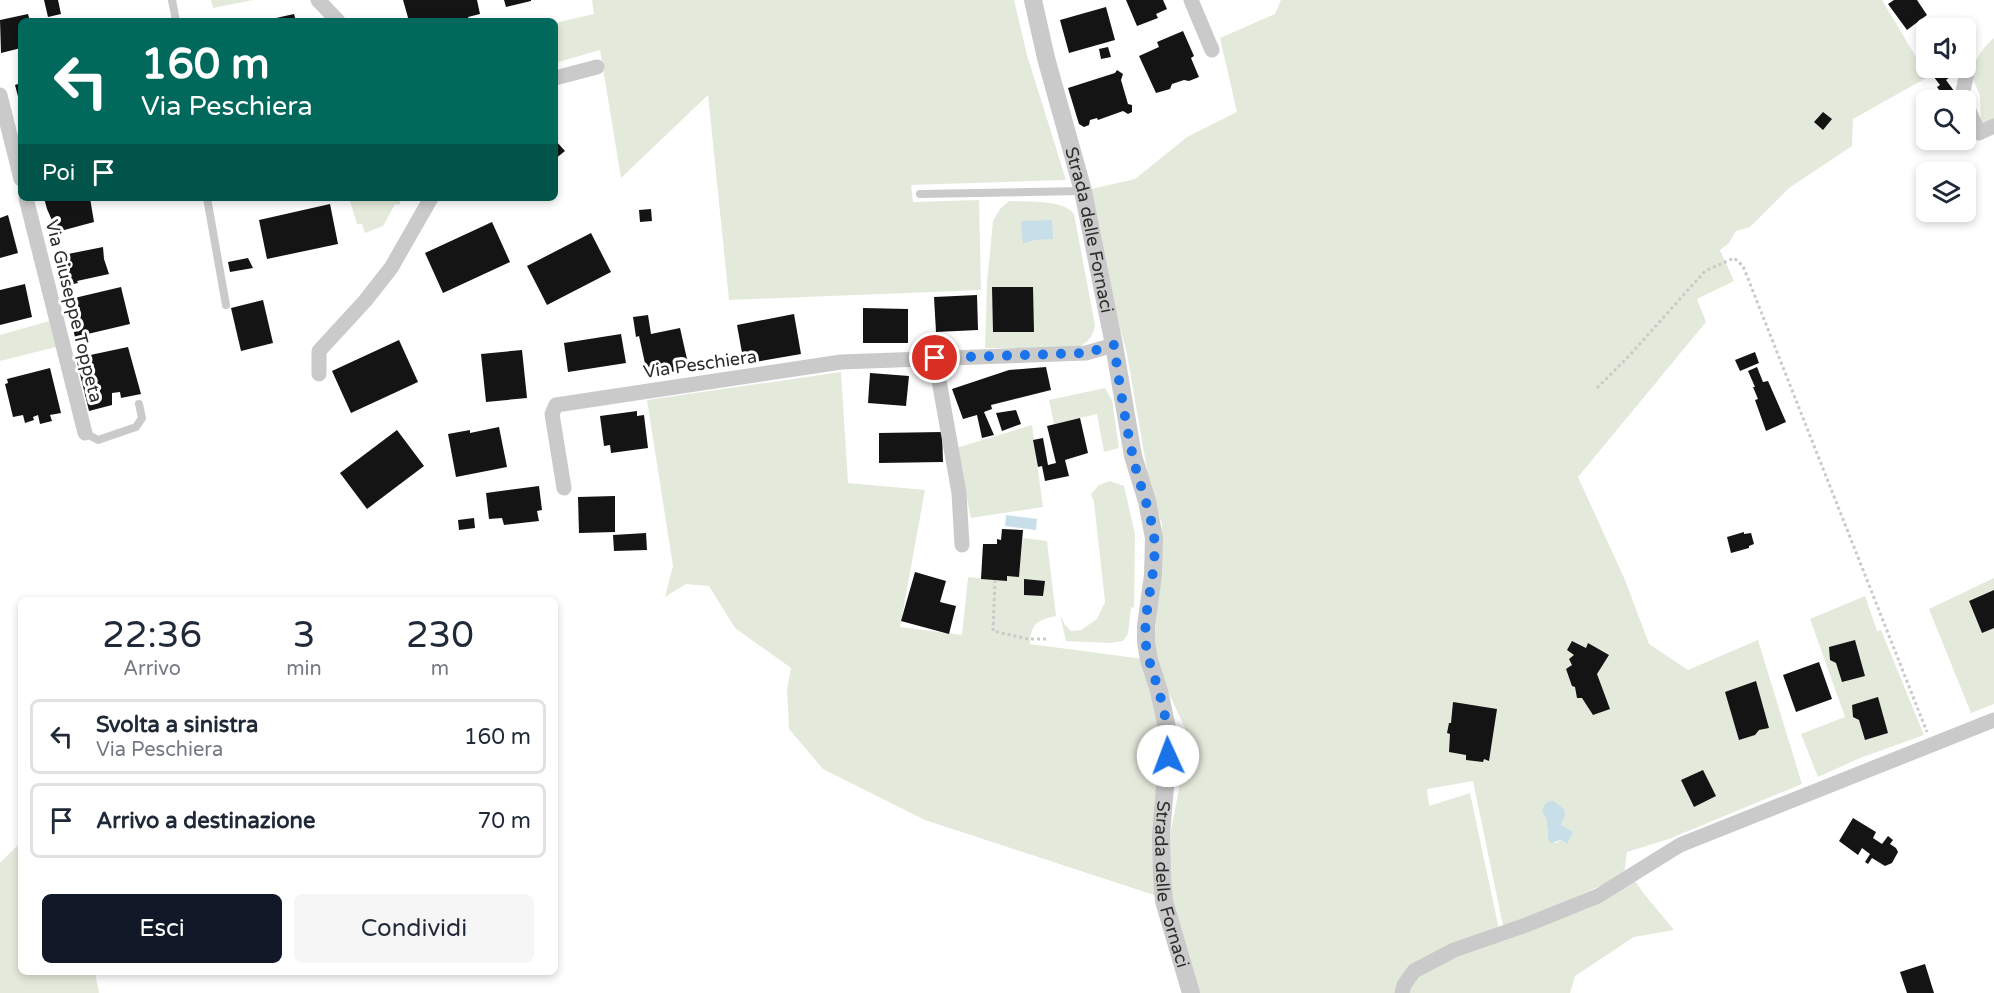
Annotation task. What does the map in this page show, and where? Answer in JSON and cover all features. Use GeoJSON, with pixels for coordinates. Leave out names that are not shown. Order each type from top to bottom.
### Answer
{"type":"FeatureCollection","features":[{"type":"Feature","properties":{"kind":"street"},"geometry":{"type":"LineString","coordinates":[[318,0],[335,18]]}},
{"type":"Feature","properties":{"kind":"street","name":"Strada delle Fornaci"},"geometry":{"type":"LineString","coordinates":[[1034,0],[1046,58],[1083,191],[1114,345],[1133,459],[1154,538],[1153,575],[1146,642],[1169,737],[1161,835],[1163,892],[1191,993]]}},
{"type":"Feature","properties":{"kind":"street"},"geometry":{"type":"LineString","coordinates":[[1191,0],[1212,50]]}},
{"type":"Feature","properties":{"kind":"street"},"geometry":{"type":"LineString","coordinates":[[558,77],[597,67]]}},
{"type":"Feature","properties":{"kind":"street"},"geometry":{"type":"LineString","coordinates":[[0,95],[18,167]]}},
{"type":"Feature","properties":{"kind":"street"},"geometry":{"type":"LineString","coordinates":[[1976,126],[1979,133],[1994,126]]}},
{"type":"Feature","properties":{"kind":"street","name":"Via Giuseppe Toppeta"},"geometry":{"type":"LineString","coordinates":[[27,201],[85,433]]}},
{"type":"Feature","properties":{"kind":"street"},"geometry":{"type":"LineString","coordinates":[[319,374],[319,351],[365,301],[391,268],[429,201]]}},
{"type":"Feature","properties":{"kind":"street","name":"Via Peschiera"},"geometry":{"type":"LineString","coordinates":[[564,488],[552,414],[556,405],[842,363],[1086,353],[1114,345]]}},
{"type":"Feature","properties":{"kind":"street"},"geometry":{"type":"LineString","coordinates":[[935,358],[958,493],[962,545]]}},
{"type":"Feature","properties":{"kind":"street"},"geometry":{"type":"LineString","coordinates":[[1402,993],[1404,985],[1414,971],[1455,950],[1598,896],[1680,845],[1994,720]]}},
{"type":"Feature","properties":{"kind":"lane"},"geometry":{"type":"LineString","coordinates":[[172,0],[175,18]]}},
{"type":"Feature","properties":{"kind":"lane"},"geometry":{"type":"LineString","coordinates":[[920,194],[1083,191]]}},
{"type":"Feature","properties":{"kind":"lane"},"geometry":{"type":"LineString","coordinates":[[208,201],[226,305]]}},
{"type":"Feature","properties":{"kind":"lane"},"geometry":{"type":"LineString","coordinates":[[85,433],[98,440],[136,427],[142,418],[139,404]]}},
{"type":"Feature","properties":{"kind":"path"},"geometry":{"type":"LineString","coordinates":[[1597,388],[1629,356],[1705,271],[1734,258],[1743,266],[1932,745]]}},
{"type":"Feature","properties":{"kind":"path"},"geometry":{"type":"LineString","coordinates":[[995,580],[993,630],[1028,639],[1049,639]]}},
{"type":"Feature","properties":{"kind":"green space"},"geometry":{"type":"Polygon","coordinates":[[[211,0],[253,0],[213,8],[211,0]]]}},
{"type":"Feature","properties":{"kind":"green space"},"geometry":{"type":"Polygon","coordinates":[[[592,0],[1014,0],[1027,55],[1066,180],[911,185],[913,202],[979,200],[981,290],[729,300],[708,95],[621,178],[600,50],[558,62],[558,22],[594,14],[592,0]]]}},
{"type":"Feature","properties":{"kind":"green space"},"geometry":{"type":"Polygon","coordinates":[[[1281,0],[1882,0],[1916,57],[1916,78],[1926,78],[1853,119],[1852,146],[1789,188],[1750,227],[1736,231],[1729,243],[1720,250],[1734,281],[1697,299],[1706,322],[1578,477],[1625,580],[1649,644],[1688,670],[1758,640],[1802,784],[1669,839],[1627,852],[1624,875],[1527,919],[1503,926],[1473,781],[1427,789],[1429,806],[1470,793],[1500,934],[1635,881],[1674,930],[1634,937],[1575,976],[1570,993],[1197,993],[1170,900],[1170,835],[1179,789],[1185,728],[1162,679],[1154,647],[1162,524],[1151,493],[1127,354],[1083,191],[1135,179],[1187,137],[1237,112],[1220,38],[1275,14],[1281,0]],[[1544,805],[1542,811],[1547,821],[1547,833],[1556,843],[1561,840],[1567,844],[1561,826],[1565,815],[1544,805]]]}},
{"type":"Feature","properties":{"kind":"green space"},"geometry":{"type":"Polygon","coordinates":[[[1994,38],[1994,125],[1981,128],[1980,95],[1972,78],[1976,78],[1976,61],[1994,38]]]}},
{"type":"Feature","properties":{"kind":"green space"},"geometry":{"type":"Polygon","coordinates":[[[350,201],[401,201],[399,205],[395,204],[383,226],[365,233],[362,224],[357,224],[350,201]]]}},
{"type":"Feature","properties":{"kind":"green space"},"geometry":{"type":"Polygon","coordinates":[[[1009,201],[1053,204],[1069,209],[1074,214],[1095,325],[1089,340],[1076,348],[985,348],[987,283],[993,221],[1000,209],[1009,201]]]}},
{"type":"Feature","properties":{"kind":"green space"},"geometry":{"type":"Polygon","coordinates":[[[49,321],[56,347],[0,361],[0,335],[49,321]]]}},
{"type":"Feature","properties":{"kind":"green space"},"geometry":{"type":"Polygon","coordinates":[[[841,372],[848,483],[925,490],[900,627],[962,635],[968,577],[1007,581],[1007,576],[1019,577],[1023,538],[1047,541],[1056,616],[1036,624],[1030,644],[1143,659],[1163,750],[1157,896],[925,820],[823,769],[789,729],[787,689],[791,668],[735,628],[709,586],[686,584],[665,597],[673,566],[647,400],[841,372]]]}},
{"type":"Feature","properties":{"kind":"green space"},"geometry":{"type":"Polygon","coordinates":[[[1105,388],[1112,400],[1119,448],[1104,452],[1097,414],[1054,424],[1049,400],[1105,388]]]}},
{"type":"Feature","properties":{"kind":"green space"},"geometry":{"type":"Polygon","coordinates":[[[1032,425],[1043,507],[971,518],[956,448],[1032,425]]]}},
{"type":"Feature","properties":{"kind":"green space"},"geometry":{"type":"Polygon","coordinates":[[[1110,481],[1124,486],[1135,534],[1134,607],[1131,608],[1128,634],[1123,641],[1110,643],[1066,641],[1060,615],[1071,631],[1081,630],[1097,619],[1105,602],[1094,502],[1091,494],[1099,485],[1110,481]]]}},
{"type":"Feature","properties":{"kind":"green space"},"geometry":{"type":"Polygon","coordinates":[[[1994,578],[1994,704],[1971,713],[1929,609],[1994,578]]]}},
{"type":"Feature","properties":{"kind":"green space"},"geometry":{"type":"Polygon","coordinates":[[[1865,596],[1877,631],[1881,630],[1924,735],[1860,758],[1818,777],[1801,734],[1845,717],[1810,619],[1865,596]]]}},
{"type":"Feature","properties":{"kind":"green space"},"geometry":{"type":"Polygon","coordinates":[[[18,845],[18,975],[96,975],[99,993],[0,993],[0,863],[18,845]]]}},
{"type":"Feature","properties":{"kind":"water"},"geometry":{"type":"Polygon","coordinates":[[[1052,220],[1053,239],[1033,240],[1023,244],[1021,221],[1052,220]]]}},
{"type":"Feature","properties":{"kind":"water"},"geometry":{"type":"Polygon","coordinates":[[[1006,515],[1037,519],[1036,530],[1005,526],[1006,515]]]}},
{"type":"Feature","properties":{"kind":"water"},"geometry":{"type":"Polygon","coordinates":[[[1553,801],[1564,809],[1565,815],[1561,825],[1573,832],[1567,844],[1561,840],[1551,843],[1548,839],[1547,821],[1542,811],[1544,805],[1553,801]]]}},
{"type":"Feature","properties":{"kind":"building"},"geometry":{"type":"Polygon","coordinates":[[[44,0],[58,0],[61,14],[48,17],[44,0]]]}},
{"type":"Feature","properties":{"kind":"building"},"geometry":{"type":"Polygon","coordinates":[[[403,0],[477,0],[480,14],[468,18],[408,18],[403,0]]]}},
{"type":"Feature","properties":{"kind":"building"},"geometry":{"type":"Polygon","coordinates":[[[504,0],[531,0],[531,1],[506,7],[504,0]]]}},
{"type":"Feature","properties":{"kind":"building"},"geometry":{"type":"Polygon","coordinates":[[[1126,0],[1163,0],[1167,9],[1156,14],[1158,18],[1137,26],[1126,0]]]}},
{"type":"Feature","properties":{"kind":"building"},"geometry":{"type":"Polygon","coordinates":[[[1894,0],[1917,0],[1927,15],[1923,18],[1916,18],[1916,23],[1907,30],[1888,4],[1894,0]]]}},
{"type":"Feature","properties":{"kind":"building"},"geometry":{"type":"Polygon","coordinates":[[[1106,7],[1115,40],[1069,53],[1060,20],[1106,7]]]}},
{"type":"Feature","properties":{"kind":"building"},"geometry":{"type":"Polygon","coordinates":[[[28,14],[29,18],[18,18],[18,49],[1,53],[0,20],[28,14]]]}},
{"type":"Feature","properties":{"kind":"building"},"geometry":{"type":"Polygon","coordinates":[[[294,14],[295,18],[276,18],[294,14]]]}},
{"type":"Feature","properties":{"kind":"building"},"geometry":{"type":"Polygon","coordinates":[[[1183,31],[1194,56],[1191,58],[1199,77],[1172,84],[1170,89],[1156,93],[1139,56],[1159,47],[1157,42],[1183,31]]]}},
{"type":"Feature","properties":{"kind":"building"},"geometry":{"type":"Polygon","coordinates":[[[1108,47],[1111,57],[1101,59],[1099,49],[1108,47]]]}},
{"type":"Feature","properties":{"kind":"building"},"geometry":{"type":"Polygon","coordinates":[[[1117,70],[1123,74],[1121,80],[1128,104],[1132,105],[1132,112],[1128,114],[1123,111],[1098,120],[1097,118],[1090,120],[1089,125],[1084,127],[1079,124],[1068,88],[1115,73],[1117,70]]]}},
{"type":"Feature","properties":{"kind":"building"},"geometry":{"type":"Polygon","coordinates":[[[1935,78],[1949,78],[1946,80],[1953,90],[1939,90],[1937,87],[1940,85],[1935,78]]]}},
{"type":"Feature","properties":{"kind":"building"},"geometry":{"type":"Polygon","coordinates":[[[1823,112],[1832,119],[1823,130],[1814,122],[1823,112]]]}},
{"type":"Feature","properties":{"kind":"building"},"geometry":{"type":"Polygon","coordinates":[[[558,143],[565,151],[558,157],[558,143]]]}},
{"type":"Feature","properties":{"kind":"building"},"geometry":{"type":"Polygon","coordinates":[[[45,201],[90,201],[94,222],[57,232],[45,201]]]}},
{"type":"Feature","properties":{"kind":"building"},"geometry":{"type":"Polygon","coordinates":[[[330,204],[338,244],[267,259],[259,220],[330,204]]]}},
{"type":"Feature","properties":{"kind":"building"},"geometry":{"type":"Polygon","coordinates":[[[651,209],[652,221],[640,222],[639,210],[651,209]]]}},
{"type":"Feature","properties":{"kind":"building"},"geometry":{"type":"Polygon","coordinates":[[[8,215],[18,253],[0,258],[0,218],[8,215]]]}},
{"type":"Feature","properties":{"kind":"building"},"geometry":{"type":"Polygon","coordinates":[[[492,222],[510,262],[443,293],[425,253],[492,222]]]}},
{"type":"Feature","properties":{"kind":"building"},"geometry":{"type":"Polygon","coordinates":[[[591,233],[611,272],[547,305],[527,266],[591,233]]]}},
{"type":"Feature","properties":{"kind":"building"},"geometry":{"type":"Polygon","coordinates":[[[103,247],[109,274],[64,286],[58,256],[103,247]]]}},
{"type":"Feature","properties":{"kind":"building"},"geometry":{"type":"Polygon","coordinates":[[[248,258],[253,268],[230,272],[228,262],[248,258]]]}},
{"type":"Feature","properties":{"kind":"building"},"geometry":{"type":"Polygon","coordinates":[[[25,284],[32,317],[0,325],[0,290],[25,284]]]}},
{"type":"Feature","properties":{"kind":"building"},"geometry":{"type":"Polygon","coordinates":[[[121,287],[130,324],[75,337],[66,300],[121,287]]]}},
{"type":"Feature","properties":{"kind":"building"},"geometry":{"type":"Polygon","coordinates":[[[992,287],[1033,287],[1034,332],[993,332],[992,287]]]}},
{"type":"Feature","properties":{"kind":"building"},"geometry":{"type":"Polygon","coordinates":[[[977,295],[978,330],[936,332],[934,297],[977,295]]]}},
{"type":"Feature","properties":{"kind":"building"},"geometry":{"type":"Polygon","coordinates":[[[263,300],[273,343],[241,351],[231,308],[263,300]]]}},
{"type":"Feature","properties":{"kind":"building"},"geometry":{"type":"Polygon","coordinates":[[[863,308],[908,309],[908,343],[863,343],[863,308]]]}},
{"type":"Feature","properties":{"kind":"building"},"geometry":{"type":"Polygon","coordinates":[[[794,314],[801,354],[744,364],[737,325],[794,314]]]}},
{"type":"Feature","properties":{"kind":"building"},"geometry":{"type":"Polygon","coordinates":[[[648,315],[651,334],[680,328],[689,368],[648,377],[639,336],[636,337],[633,317],[648,315]]]}},
{"type":"Feature","properties":{"kind":"building"},"geometry":{"type":"Polygon","coordinates":[[[621,334],[626,363],[568,372],[564,343],[621,334]]]}},
{"type":"Feature","properties":{"kind":"building"},"geometry":{"type":"Polygon","coordinates":[[[399,340],[418,382],[351,413],[332,371],[399,340]]]}},
{"type":"Feature","properties":{"kind":"building"},"geometry":{"type":"Polygon","coordinates":[[[128,347],[141,394],[121,398],[120,392],[112,393],[112,405],[89,411],[76,358],[128,347]]]}},
{"type":"Feature","properties":{"kind":"building"},"geometry":{"type":"Polygon","coordinates":[[[522,350],[527,398],[486,402],[481,354],[522,350]]]}},
{"type":"Feature","properties":{"kind":"building"},"geometry":{"type":"Polygon","coordinates":[[[1755,352],[1759,363],[1740,371],[1735,360],[1755,352]]]}},
{"type":"Feature","properties":{"kind":"building"},"geometry":{"type":"Polygon","coordinates":[[[1046,367],[1051,390],[991,405],[992,409],[984,412],[994,435],[982,438],[977,415],[963,419],[952,389],[1009,370],[1046,367]]]}},
{"type":"Feature","properties":{"kind":"building"},"geometry":{"type":"Polygon","coordinates":[[[1757,367],[1763,382],[1768,381],[1786,422],[1766,431],[1755,400],[1758,399],[1753,387],[1755,387],[1748,371],[1757,367]]]}},
{"type":"Feature","properties":{"kind":"building"},"geometry":{"type":"Polygon","coordinates":[[[50,368],[61,413],[50,415],[52,421],[40,424],[38,415],[33,417],[34,420],[25,423],[23,415],[13,417],[5,384],[8,383],[7,379],[50,368]]]}},
{"type":"Feature","properties":{"kind":"building"},"geometry":{"type":"Polygon","coordinates":[[[870,373],[909,376],[906,406],[868,403],[870,373]]]}},
{"type":"Feature","properties":{"kind":"building"},"geometry":{"type":"Polygon","coordinates":[[[1016,410],[1021,424],[1002,431],[996,413],[1016,410]]]}},
{"type":"Feature","properties":{"kind":"building"},"geometry":{"type":"Polygon","coordinates":[[[637,411],[637,416],[644,415],[648,448],[611,453],[610,445],[604,446],[600,416],[637,411]]]}},
{"type":"Feature","properties":{"kind":"building"},"geometry":{"type":"Polygon","coordinates":[[[1080,418],[1088,453],[1065,460],[1069,476],[1045,481],[1042,466],[1038,467],[1033,440],[1043,438],[1048,465],[1056,463],[1047,426],[1080,418]]]}},
{"type":"Feature","properties":{"kind":"building"},"geometry":{"type":"Polygon","coordinates":[[[499,427],[507,467],[456,477],[448,434],[470,430],[470,433],[499,427]]]}},
{"type":"Feature","properties":{"kind":"building"},"geometry":{"type":"Polygon","coordinates":[[[397,430],[424,466],[367,509],[340,473],[397,430]]]}},
{"type":"Feature","properties":{"kind":"building"},"geometry":{"type":"Polygon","coordinates":[[[942,432],[943,462],[879,463],[879,433],[942,432]]]}},
{"type":"Feature","properties":{"kind":"building"},"geometry":{"type":"Polygon","coordinates":[[[539,486],[542,510],[537,511],[539,521],[504,525],[502,518],[489,519],[486,493],[539,486]]]}},
{"type":"Feature","properties":{"kind":"building"},"geometry":{"type":"Polygon","coordinates":[[[615,496],[615,532],[579,533],[578,497],[615,496]]]}},
{"type":"Feature","properties":{"kind":"building"},"geometry":{"type":"Polygon","coordinates":[[[474,518],[475,528],[459,530],[458,520],[474,518]]]}},
{"type":"Feature","properties":{"kind":"building"},"geometry":{"type":"Polygon","coordinates":[[[1002,529],[1023,530],[1019,577],[1007,576],[1007,581],[981,579],[983,544],[997,544],[997,539],[1001,540],[1002,529]]]}},
{"type":"Feature","properties":{"kind":"building"},"geometry":{"type":"Polygon","coordinates":[[[1744,532],[1744,534],[1751,533],[1754,544],[1749,548],[1731,553],[1727,537],[1744,532]]]}},
{"type":"Feature","properties":{"kind":"building"},"geometry":{"type":"Polygon","coordinates":[[[646,533],[647,550],[614,551],[613,535],[646,533]]]}},
{"type":"Feature","properties":{"kind":"building"},"geometry":{"type":"Polygon","coordinates":[[[915,572],[946,581],[940,602],[956,606],[949,634],[901,621],[915,572]]]}},
{"type":"Feature","properties":{"kind":"building"},"geometry":{"type":"Polygon","coordinates":[[[1024,579],[1045,581],[1043,596],[1024,595],[1024,579]]]}},
{"type":"Feature","properties":{"kind":"building"},"geometry":{"type":"Polygon","coordinates":[[[1994,590],[1994,628],[1982,633],[1969,601],[1994,590]]]}},
{"type":"Feature","properties":{"kind":"building"},"geometry":{"type":"Polygon","coordinates":[[[1855,640],[1865,676],[1842,682],[1836,663],[1830,660],[1829,647],[1855,640]]]}},
{"type":"Feature","properties":{"kind":"building"},"geometry":{"type":"Polygon","coordinates":[[[1572,641],[1586,648],[1588,643],[1609,655],[1597,674],[1610,709],[1593,715],[1582,698],[1577,698],[1575,687],[1572,686],[1566,669],[1572,665],[1569,659],[1574,655],[1567,650],[1572,641]]]}},
{"type":"Feature","properties":{"kind":"building"},"geometry":{"type":"Polygon","coordinates":[[[1819,662],[1832,699],[1796,712],[1783,675],[1819,662]]]}},
{"type":"Feature","properties":{"kind":"building"},"geometry":{"type":"Polygon","coordinates":[[[1756,681],[1769,728],[1759,730],[1755,735],[1739,740],[1725,692],[1756,681]]]}},
{"type":"Feature","properties":{"kind":"building"},"geometry":{"type":"Polygon","coordinates":[[[1878,697],[1888,733],[1865,740],[1859,720],[1853,717],[1852,705],[1878,697]]]}},
{"type":"Feature","properties":{"kind":"building"},"geometry":{"type":"Polygon","coordinates":[[[1453,702],[1497,709],[1489,761],[1466,760],[1466,755],[1449,752],[1450,734],[1447,733],[1449,723],[1451,723],[1453,702]]]}},
{"type":"Feature","properties":{"kind":"building"},"geometry":{"type":"Polygon","coordinates":[[[1703,770],[1716,796],[1694,807],[1681,780],[1703,770]]]}},
{"type":"Feature","properties":{"kind":"building"},"geometry":{"type":"Polygon","coordinates":[[[1853,818],[1876,832],[1873,838],[1882,844],[1888,836],[1893,840],[1890,844],[1898,852],[1892,863],[1885,866],[1872,858],[1868,864],[1865,862],[1870,854],[1862,848],[1858,855],[1839,841],[1853,818]]]}},
{"type":"Feature","properties":{"kind":"building"},"geometry":{"type":"Polygon","coordinates":[[[1925,964],[1934,993],[1907,993],[1900,972],[1925,964]]]}},
{"type":"Feature","properties":{"kind":"route"},"geometry":{"type":"LineString","coordinates":[[935,358],[1086,353],[1114,345],[1133,459],[1154,538],[1153,575],[1146,642],[1166,718],[1169,737],[1168,756]]}}]}
